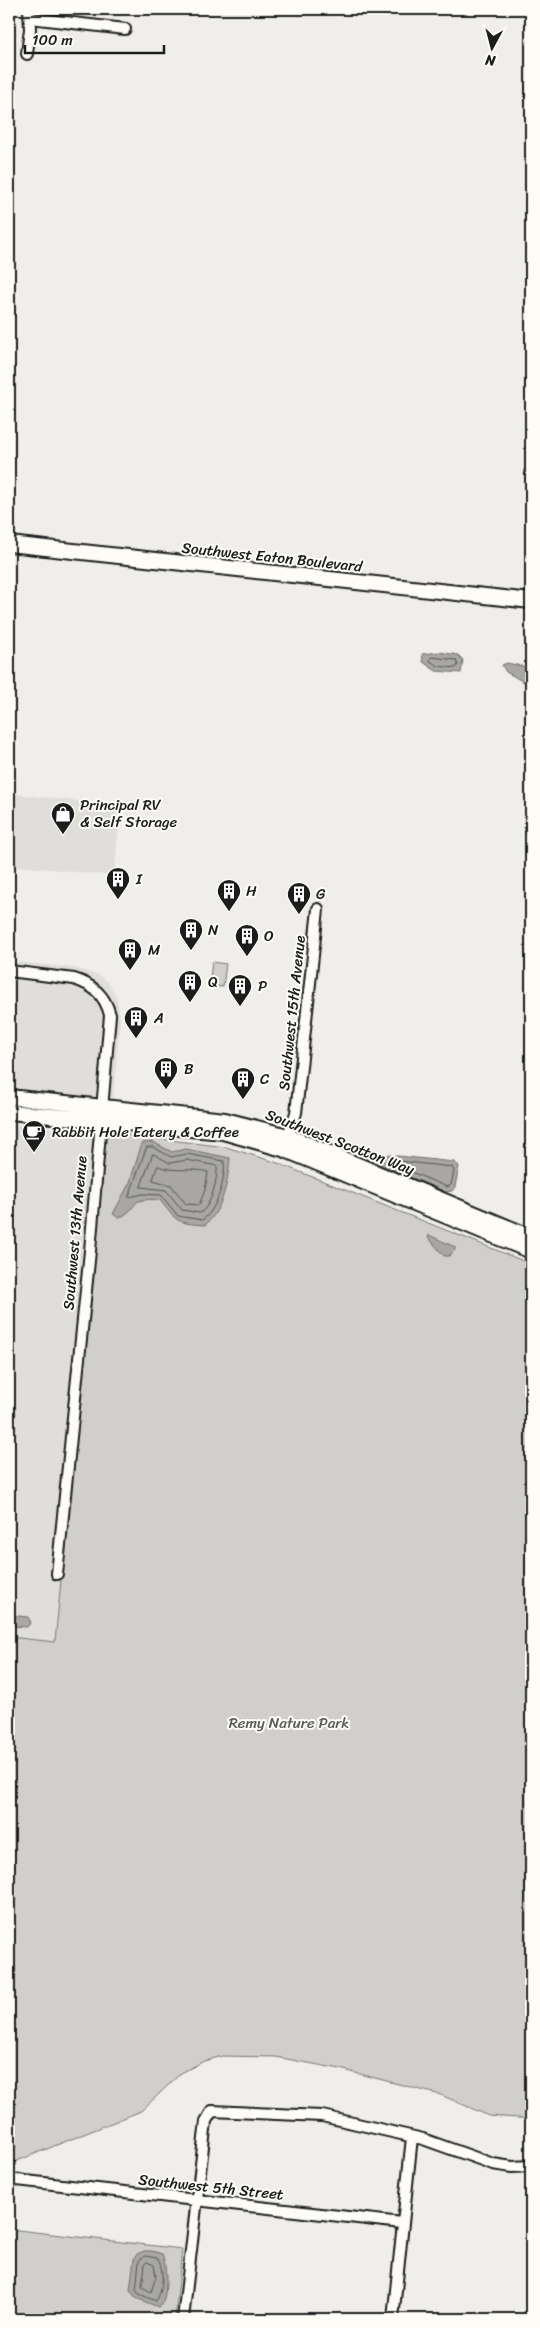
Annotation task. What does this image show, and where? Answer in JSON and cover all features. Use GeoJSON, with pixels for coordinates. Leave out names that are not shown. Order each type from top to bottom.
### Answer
{"type":"FeatureCollection","features":[{"type":"Feature","properties":{"kind":"street"},"geometry":{"type":"LineString","coordinates":[[27,54],[29,13],[125,29]]}},
{"type":"Feature","properties":{"kind":"street","name":"Southwest Eaton Boulevard"},"geometry":{"type":"LineString","coordinates":[[9,544],[531,601]]}},
{"type":"Feature","properties":{"kind":"street","name":"Southwest 15th Avenue"},"geometry":{"type":"LineString","coordinates":[[285,1143],[296,1113],[318,909]]}},
{"type":"Feature","properties":{"kind":"street","name":"Southwest 13th Avenue"},"geometry":{"type":"LineString","coordinates":[[9,971],[74,978],[91,985],[108,1005],[110,1015],[90,1251],[57,1574]]}},
{"type":"Feature","properties":{"kind":"street","name":"Southwest Scotton Way"},"geometry":{"type":"LineString","coordinates":[[9,1097],[230,1121],[531,1237]]}},
{"type":"Feature","properties":{"kind":"street","name":"Southwest Scotton Way"},"geometry":{"type":"LineString","coordinates":[[9,1112],[223,1132],[285,1143],[531,1251]]}},
{"type":"Feature","properties":{"kind":"street"},"geometry":{"type":"LineString","coordinates":[[182,2319],[208,2116],[212,2111],[311,2115],[431,2141],[493,2164],[512,2167],[531,2166]]}},
{"type":"Feature","properties":{"kind":"street"},"geometry":{"type":"LineString","coordinates":[[393,2319],[412,2136]]}},
{"type":"Feature","properties":{"kind":"street","name":"Southwest 5th Street"},"geometry":{"type":"LineString","coordinates":[[17,2180],[402,2223]]}},
{"type":"Feature","properties":{"kind":"shaded area","name":"Principal RV & Self Storage"},"geometry":{"type":"Polygon","coordinates":[[[9,793],[121,806],[114,876],[9,865],[9,793]]]}},
{"type":"Feature","properties":{"kind":"shaded area"},"geometry":{"type":"Polygon","coordinates":[[[9,961],[75,968],[101,976],[108,982],[117,997],[120,1020],[113,1104],[9,1092],[9,961]]]}},
{"type":"Feature","properties":{"kind":"shaded area"},"geometry":{"type":"Polygon","coordinates":[[[9,1124],[105,1132],[55,1642],[9,1637],[9,1124]]]}},
{"type":"Feature","properties":{"kind":"green space"},"geometry":{"type":"Polygon","coordinates":[[[212,962],[226,964],[223,987],[209,986],[212,962]]]}},
{"type":"Feature","properties":{"kind":"green space","name":"Remy Nature Park"},"geometry":{"type":"Polygon","coordinates":[[[105,1132],[226,1147],[275,1162],[531,1264],[531,2119],[489,2116],[441,2095],[340,2069],[276,2057],[222,2056],[204,2061],[181,2073],[141,2111],[17,2161],[9,2167],[9,1637],[55,1642],[105,1132]]]}},
{"type":"Feature","properties":{"kind":"green space"},"geometry":{"type":"Polygon","coordinates":[[[9,2229],[182,2249],[175,2319],[9,2319],[9,2229]]]}},
{"type":"Feature","properties":{"kind":"water"},"geometry":{"type":"Polygon","coordinates":[[[439,652],[458,655],[463,660],[461,673],[436,671],[423,662],[422,654],[439,652]]]}},
{"type":"Feature","properties":{"kind":"water"},"geometry":{"type":"Polygon","coordinates":[[[507,663],[531,668],[531,686],[506,672],[502,665],[507,663]]]}},
{"type":"Feature","properties":{"kind":"water"},"geometry":{"type":"Polygon","coordinates":[[[153,1142],[172,1152],[186,1149],[230,1158],[224,1194],[216,1211],[205,1225],[178,1220],[160,1200],[142,1200],[119,1218],[113,1214],[130,1182],[142,1143],[153,1142]]]}},
{"type":"Feature","properties":{"kind":"water"},"geometry":{"type":"Polygon","coordinates":[[[361,1152],[454,1162],[459,1166],[455,1187],[452,1191],[446,1192],[360,1156],[361,1152]]]}},
{"type":"Feature","properties":{"kind":"water"},"geometry":{"type":"Polygon","coordinates":[[[429,1235],[455,1247],[455,1250],[449,1256],[444,1256],[428,1237],[429,1235]]]}},
{"type":"Feature","properties":{"kind":"water"},"geometry":{"type":"Polygon","coordinates":[[[9,1615],[28,1617],[31,1622],[27,1627],[9,1626],[9,1615]]]}},
{"type":"Feature","properties":{"kind":"water"},"geometry":{"type":"Polygon","coordinates":[[[144,2251],[162,2254],[164,2259],[166,2274],[165,2291],[162,2304],[158,2307],[136,2298],[130,2290],[134,2259],[137,2254],[144,2251]]]}},
{"type":"Feature","properties":{"kind":"place","name":"Principal RV & Self Storage"},"geometry":{"type":"Point","coordinates":[63,835]}},
{"type":"Feature","properties":{"kind":"place","name":"I"},"geometry":{"type":"Point","coordinates":[118,900]}},
{"type":"Feature","properties":{"kind":"place","name":"H"},"geometry":{"type":"Point","coordinates":[229,912]}},
{"type":"Feature","properties":{"kind":"place","name":"G"},"geometry":{"type":"Point","coordinates":[299,915]}},
{"type":"Feature","properties":{"kind":"place","name":"N"},"geometry":{"type":"Point","coordinates":[191,951]}},
{"type":"Feature","properties":{"kind":"place","name":"O"},"geometry":{"type":"Point","coordinates":[247,957]}},
{"type":"Feature","properties":{"kind":"place","name":"M"},"geometry":{"type":"Point","coordinates":[130,971]}},
{"type":"Feature","properties":{"kind":"place","name":"Q"},"geometry":{"type":"Point","coordinates":[190,1003]}},
{"type":"Feature","properties":{"kind":"place","name":"P"},"geometry":{"type":"Point","coordinates":[240,1007]}},
{"type":"Feature","properties":{"kind":"place","name":"A"},"geometry":{"type":"Point","coordinates":[136,1039]}},
{"type":"Feature","properties":{"kind":"place","name":"B"},"geometry":{"type":"Point","coordinates":[166,1090]}},
{"type":"Feature","properties":{"kind":"place","name":"C"},"geometry":{"type":"Point","coordinates":[243,1100]}},
{"type":"Feature","properties":{"kind":"place","name":"Rabbit Hole Eatery & Coffee"},"geometry":{"type":"Point","coordinates":[34,1153]}}]}
